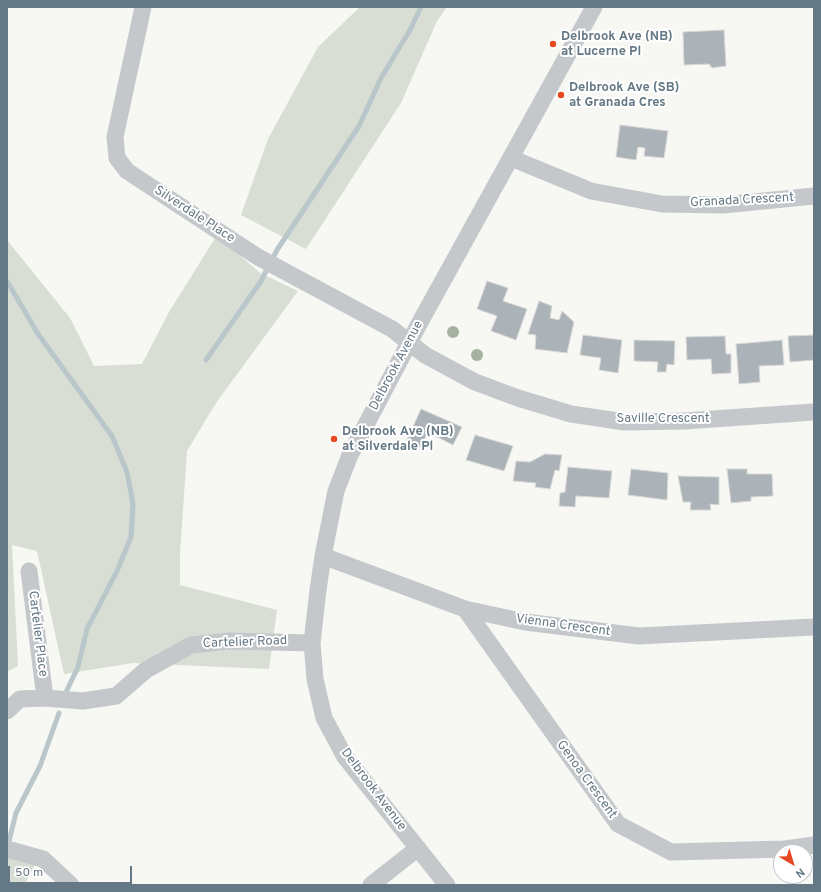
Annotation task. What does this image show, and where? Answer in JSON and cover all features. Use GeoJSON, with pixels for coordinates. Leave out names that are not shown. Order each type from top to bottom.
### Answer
{"type":"FeatureCollection","features":[{"type":"Feature","properties":{"kind":"street","name":"Silverdale Place"},"geometry":{"type":"LineString","coordinates":[[143,7],[115,137],[117,158],[127,171],[258,257],[392,329],[409,343]]}},
{"type":"Feature","properties":{"kind":"street","name":"Delbrook Avenue"},"geometry":{"type":"LineString","coordinates":[[448,885],[345,757],[324,718],[315,679],[312,642],[323,556],[336,490],[350,455],[409,343],[594,7]]}},
{"type":"Feature","properties":{"kind":"street","name":"Granada Crescent"},"geometry":{"type":"LineString","coordinates":[[510,158],[591,191],[662,204],[723,205],[814,196]]}},
{"type":"Feature","properties":{"kind":"street","name":"Saville Crescent"},"geometry":{"type":"LineString","coordinates":[[409,343],[425,355],[475,382],[518,398],[571,414],[625,422],[640,422],[684,421],[814,412]]}},
{"type":"Feature","properties":{"kind":"street","name":"Vienna Crescent"},"geometry":{"type":"LineString","coordinates":[[323,556],[465,609],[525,622],[639,636],[814,627]]}},
{"type":"Feature","properties":{"kind":"street","name":"Cartelier Place"},"geometry":{"type":"LineString","coordinates":[[29,571],[45,698]]}},
{"type":"Feature","properties":{"kind":"street","name":"Genoa Crescent"},"geometry":{"type":"LineString","coordinates":[[465,609],[618,824],[671,852],[785,849],[814,845]]}},
{"type":"Feature","properties":{"kind":"street","name":"Cartelier Road"},"geometry":{"type":"LineString","coordinates":[[7,711],[20,699],[45,698],[83,701],[116,696],[146,670],[191,645],[229,641],[312,642]]}},
{"type":"Feature","properties":{"kind":"street"},"geometry":{"type":"LineString","coordinates":[[371,885],[418,848]]}},
{"type":"Feature","properties":{"kind":"street"},"geometry":{"type":"LineString","coordinates":[[7,849],[43,859],[71,885]]}},
{"type":"Feature","properties":{"kind":"shaded area"},"geometry":{"type":"Polygon","coordinates":[[[360,7],[447,7],[437,21],[401,103],[306,249],[241,215],[268,139],[318,47],[360,7]]]}},
{"type":"Feature","properties":{"kind":"shaded area"},"geometry":{"type":"Polygon","coordinates":[[[217,235],[260,273],[298,291],[216,403],[187,451],[180,553],[180,585],[277,610],[269,669],[133,663],[64,674],[37,551],[12,545],[18,666],[7,672],[7,240],[70,318],[94,366],[142,364],[169,312],[217,235]]]}},
{"type":"Feature","properties":{"kind":"shaded area"},"geometry":{"type":"Polygon","coordinates":[[[7,856],[35,865],[24,885],[7,885],[7,856]]]}},
{"type":"Feature","properties":{"kind":"building"},"geometry":{"type":"Polygon","coordinates":[[[724,30],[726,66],[712,68],[709,64],[684,65],[683,32],[724,30]]]}},
{"type":"Feature","properties":{"kind":"building"},"geometry":{"type":"Polygon","coordinates":[[[620,125],[668,131],[664,158],[644,156],[645,148],[638,147],[636,160],[616,157],[620,125]]]}},
{"type":"Feature","properties":{"kind":"building"},"geometry":{"type":"Polygon","coordinates":[[[487,281],[508,288],[503,301],[527,309],[516,340],[491,331],[497,316],[477,309],[487,281]]]}},
{"type":"Feature","properties":{"kind":"building"},"geometry":{"type":"Polygon","coordinates":[[[539,301],[552,306],[550,318],[559,320],[562,311],[574,322],[567,353],[535,349],[536,335],[528,334],[539,301]]]}},
{"type":"Feature","properties":{"kind":"building"},"geometry":{"type":"Polygon","coordinates":[[[583,335],[622,340],[618,373],[599,370],[601,358],[580,355],[583,335]]]}},
{"type":"Feature","properties":{"kind":"building"},"geometry":{"type":"Polygon","coordinates":[[[814,335],[814,360],[790,362],[788,336],[814,335]]]}},
{"type":"Feature","properties":{"kind":"building"},"geometry":{"type":"Polygon","coordinates":[[[725,336],[726,354],[731,354],[731,373],[712,374],[711,359],[687,360],[686,337],[725,336]]]}},
{"type":"Feature","properties":{"kind":"building"},"geometry":{"type":"Polygon","coordinates":[[[634,340],[675,341],[674,365],[667,364],[666,372],[657,372],[658,362],[634,361],[634,340]]]}},
{"type":"Feature","properties":{"kind":"building"},"geometry":{"type":"Polygon","coordinates":[[[782,340],[784,365],[759,366],[760,382],[739,384],[736,344],[782,340]]]}},
{"type":"Feature","properties":{"kind":"building"},"geometry":{"type":"Polygon","coordinates":[[[421,409],[462,427],[453,445],[428,432],[420,448],[406,442],[421,409]]]}},
{"type":"Feature","properties":{"kind":"building"},"geometry":{"type":"Polygon","coordinates":[[[475,435],[513,446],[504,471],[466,460],[475,435]]]}},
{"type":"Feature","properties":{"kind":"building"},"geometry":{"type":"Polygon","coordinates":[[[545,454],[562,455],[559,471],[555,470],[550,489],[535,487],[536,483],[513,481],[516,461],[530,462],[545,454]]]}},
{"type":"Feature","properties":{"kind":"building"},"geometry":{"type":"Polygon","coordinates":[[[568,467],[612,471],[609,498],[576,496],[575,507],[559,506],[560,493],[565,492],[568,467]]]}},
{"type":"Feature","properties":{"kind":"building"},"geometry":{"type":"Polygon","coordinates":[[[631,469],[668,473],[667,500],[628,495],[631,469]]]}},
{"type":"Feature","properties":{"kind":"building"},"geometry":{"type":"Polygon","coordinates":[[[727,469],[747,469],[747,474],[772,474],[773,496],[751,497],[751,501],[731,503],[727,469]]]}},
{"type":"Feature","properties":{"kind":"building"},"geometry":{"type":"Polygon","coordinates":[[[678,476],[719,477],[719,505],[710,504],[711,510],[690,510],[691,502],[683,502],[678,476]]]}},
{"type":"Feature","properties":{"kind":"waterway"},"geometry":{"type":"LineString","coordinates":[[206,360],[261,281],[277,250],[359,126],[381,78],[410,30],[421,7]]}},
{"type":"Feature","properties":{"kind":"waterway"},"geometry":{"type":"LineString","coordinates":[[7,281],[38,334],[112,436],[127,472],[133,504],[131,537],[117,571],[87,629],[78,667],[67,690]]}},
{"type":"Feature","properties":{"kind":"waterway"},"geometry":{"type":"LineString","coordinates":[[8,845],[16,813],[40,766],[59,713]]}},
{"type":"Feature","properties":{"kind":"place","name":"Delbrook Ave (NB) at Lucerne Pl"},"geometry":{"type":"Point","coordinates":[553,44]}},
{"type":"Feature","properties":{"kind":"place","name":"Delbrook Ave (SB) at Granada Cres"},"geometry":{"type":"Point","coordinates":[561,95]}},
{"type":"Feature","properties":{"kind":"place","name":"Delbrook Ave (NB) at Silverdale Pl"},"geometry":{"type":"Point","coordinates":[334,439]}}]}
